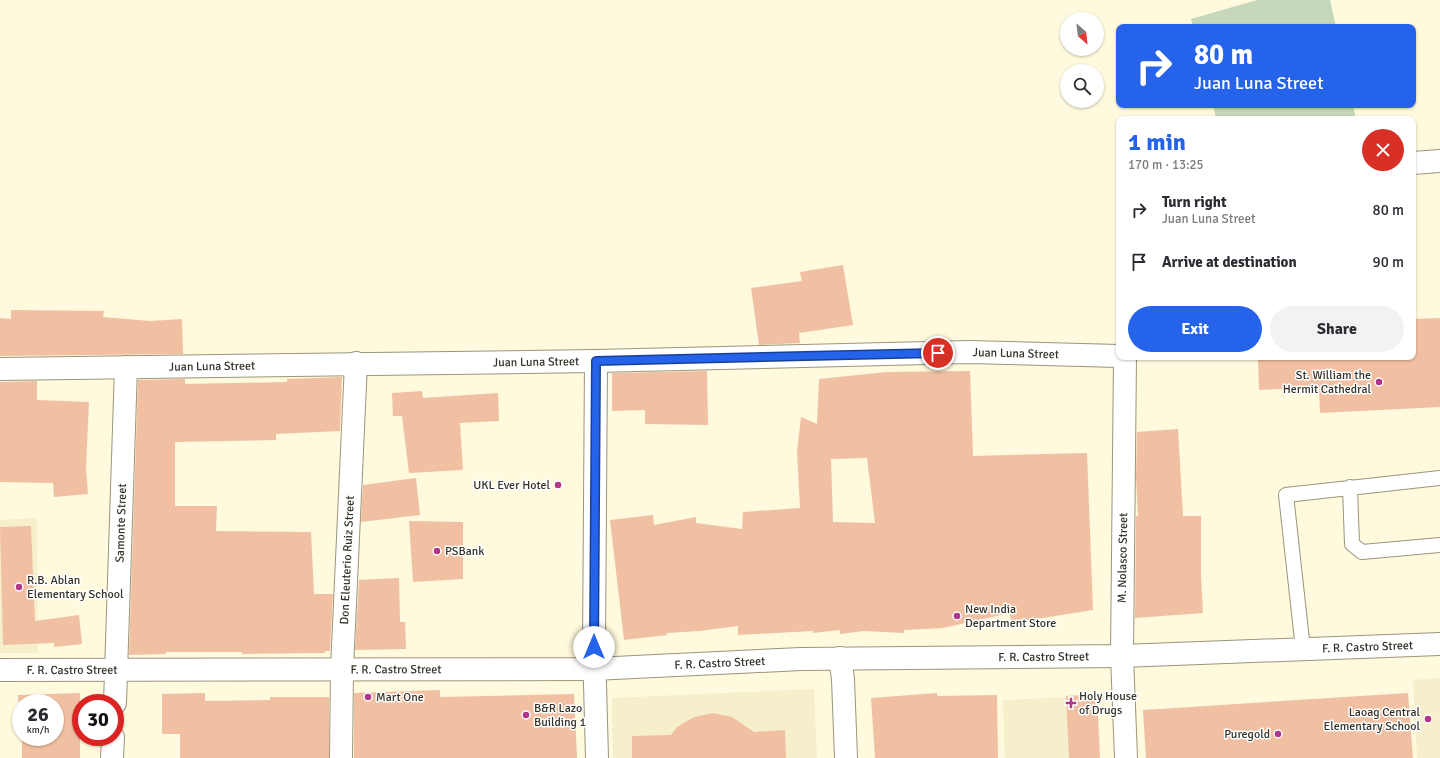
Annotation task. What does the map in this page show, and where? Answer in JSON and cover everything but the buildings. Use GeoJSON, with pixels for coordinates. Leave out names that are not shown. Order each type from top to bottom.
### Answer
{"type":"FeatureCollection","features":[{"type":"Feature","properties":{"kind":"street"},"geometry":{"type":"LineString","coordinates":[[1416,163],[1440,161]]}},
{"type":"Feature","properties":{"kind":"street","name":"Juan Luna Street"},"geometry":{"type":"LineString","coordinates":[[0,368],[596,361],[969,352],[1116,356]]}},
{"type":"Feature","properties":{"kind":"street","name":"M. Nolasco Street"},"geometry":{"type":"LineString","coordinates":[[1125,360],[1122,656],[1126,758]]}},
{"type":"Feature","properties":{"kind":"street"},"geometry":{"type":"LineString","coordinates":[[596,361],[594,669],[597,758]]}},
{"type":"Feature","properties":{"kind":"street","name":"Don Eleuterio Ruiz Street"},"geometry":{"type":"LineString","coordinates":[[342,758],[342,669],[356,363]]}},
{"type":"Feature","properties":{"kind":"street","name":"Samonte Street"},"geometry":{"type":"LineString","coordinates":[[116,694],[126,367]]}},
{"type":"Feature","properties":{"kind":"street","name":"F. R. Castro Street"},"geometry":{"type":"LineString","coordinates":[[0,670],[594,669],[801,659],[1122,656],[1440,644]]}},
{"type":"Feature","properties":{"kind":"street"},"geometry":{"type":"LineString","coordinates":[[840,658],[843,679],[846,758]]}},
{"type":"Feature","properties":{"kind":"street"},"geometry":{"type":"LineString","coordinates":[[112,758],[113,746]]}},
{"type":"Feature","properties":{"kind":"lane"},"geometry":{"type":"LineString","coordinates":[[1303,649],[1286,495],[1440,478]]}},
{"type":"Feature","properties":{"kind":"lane"},"geometry":{"type":"LineString","coordinates":[[1350,488],[1352,544],[1362,552],[1440,545]]}},
{"type":"Feature","properties":{"kind":"shaded area","name":"R.B. Ablan Elementary School"},"geometry":{"type":"Polygon","coordinates":[[[37,518],[38,653],[0,653],[0,520],[37,518]]]}},
{"type":"Feature","properties":{"kind":"shaded area","name":"Laoag Central Elementary School"},"geometry":{"type":"Polygon","coordinates":[[[1440,678],[1440,758],[1417,758],[1413,680],[1440,678]]]}},
{"type":"Feature","properties":{"kind":"shaded area"},"geometry":{"type":"Polygon","coordinates":[[[814,689],[817,758],[613,758],[612,698],[814,689]]]}},
{"type":"Feature","properties":{"kind":"shaded area"},"geometry":{"type":"Polygon","coordinates":[[[1068,697],[1071,758],[1005,758],[1003,700],[1068,697]]]}},
{"type":"Feature","properties":{"kind":"green space"},"geometry":{"type":"Polygon","coordinates":[[[1257,0],[1330,0],[1335,24],[1192,24],[1191,19],[1257,0]]]}},
{"type":"Feature","properties":{"kind":"green space"},"geometry":{"type":"Polygon","coordinates":[[[1214,108],[1354,108],[1355,116],[1215,116],[1214,108]]]}},
{"type":"Feature","properties":{"kind":"place","name":"St. William the Hermit Cathedral"},"geometry":{"type":"Point","coordinates":[1379,382]}},
{"type":"Feature","properties":{"kind":"place","name":"UKL Ever Hotel"},"geometry":{"type":"Point","coordinates":[558,485]}},
{"type":"Feature","properties":{"kind":"place","name":"PSBank"},"geometry":{"type":"Point","coordinates":[437,551]}},
{"type":"Feature","properties":{"kind":"place","name":"R.B. Ablan Elementary School"},"geometry":{"type":"Point","coordinates":[19,587]}},
{"type":"Feature","properties":{"kind":"place","name":"New India Department Store"},"geometry":{"type":"Point","coordinates":[957,616]}},
{"type":"Feature","properties":{"kind":"place","name":"Mart One"},"geometry":{"type":"Point","coordinates":[368,697]}},
{"type":"Feature","properties":{"kind":"place","name":"Holy House of Drugs"},"geometry":{"type":"Point","coordinates":[1071,703]}},
{"type":"Feature","properties":{"kind":"place","name":"B&R Lazo Building 1"},"geometry":{"type":"Point","coordinates":[526,715]}},
{"type":"Feature","properties":{"kind":"place","name":"Laoag Central Elementary School"},"geometry":{"type":"Point","coordinates":[1428,719]}},
{"type":"Feature","properties":{"kind":"place","name":"Puregold"},"geometry":{"type":"Point","coordinates":[1278,734]}},
{"type":"Feature","properties":{"kind":"route"},"geometry":{"type":"LineString","coordinates":[[594,647],[596,361],[938,353]]}}]}
